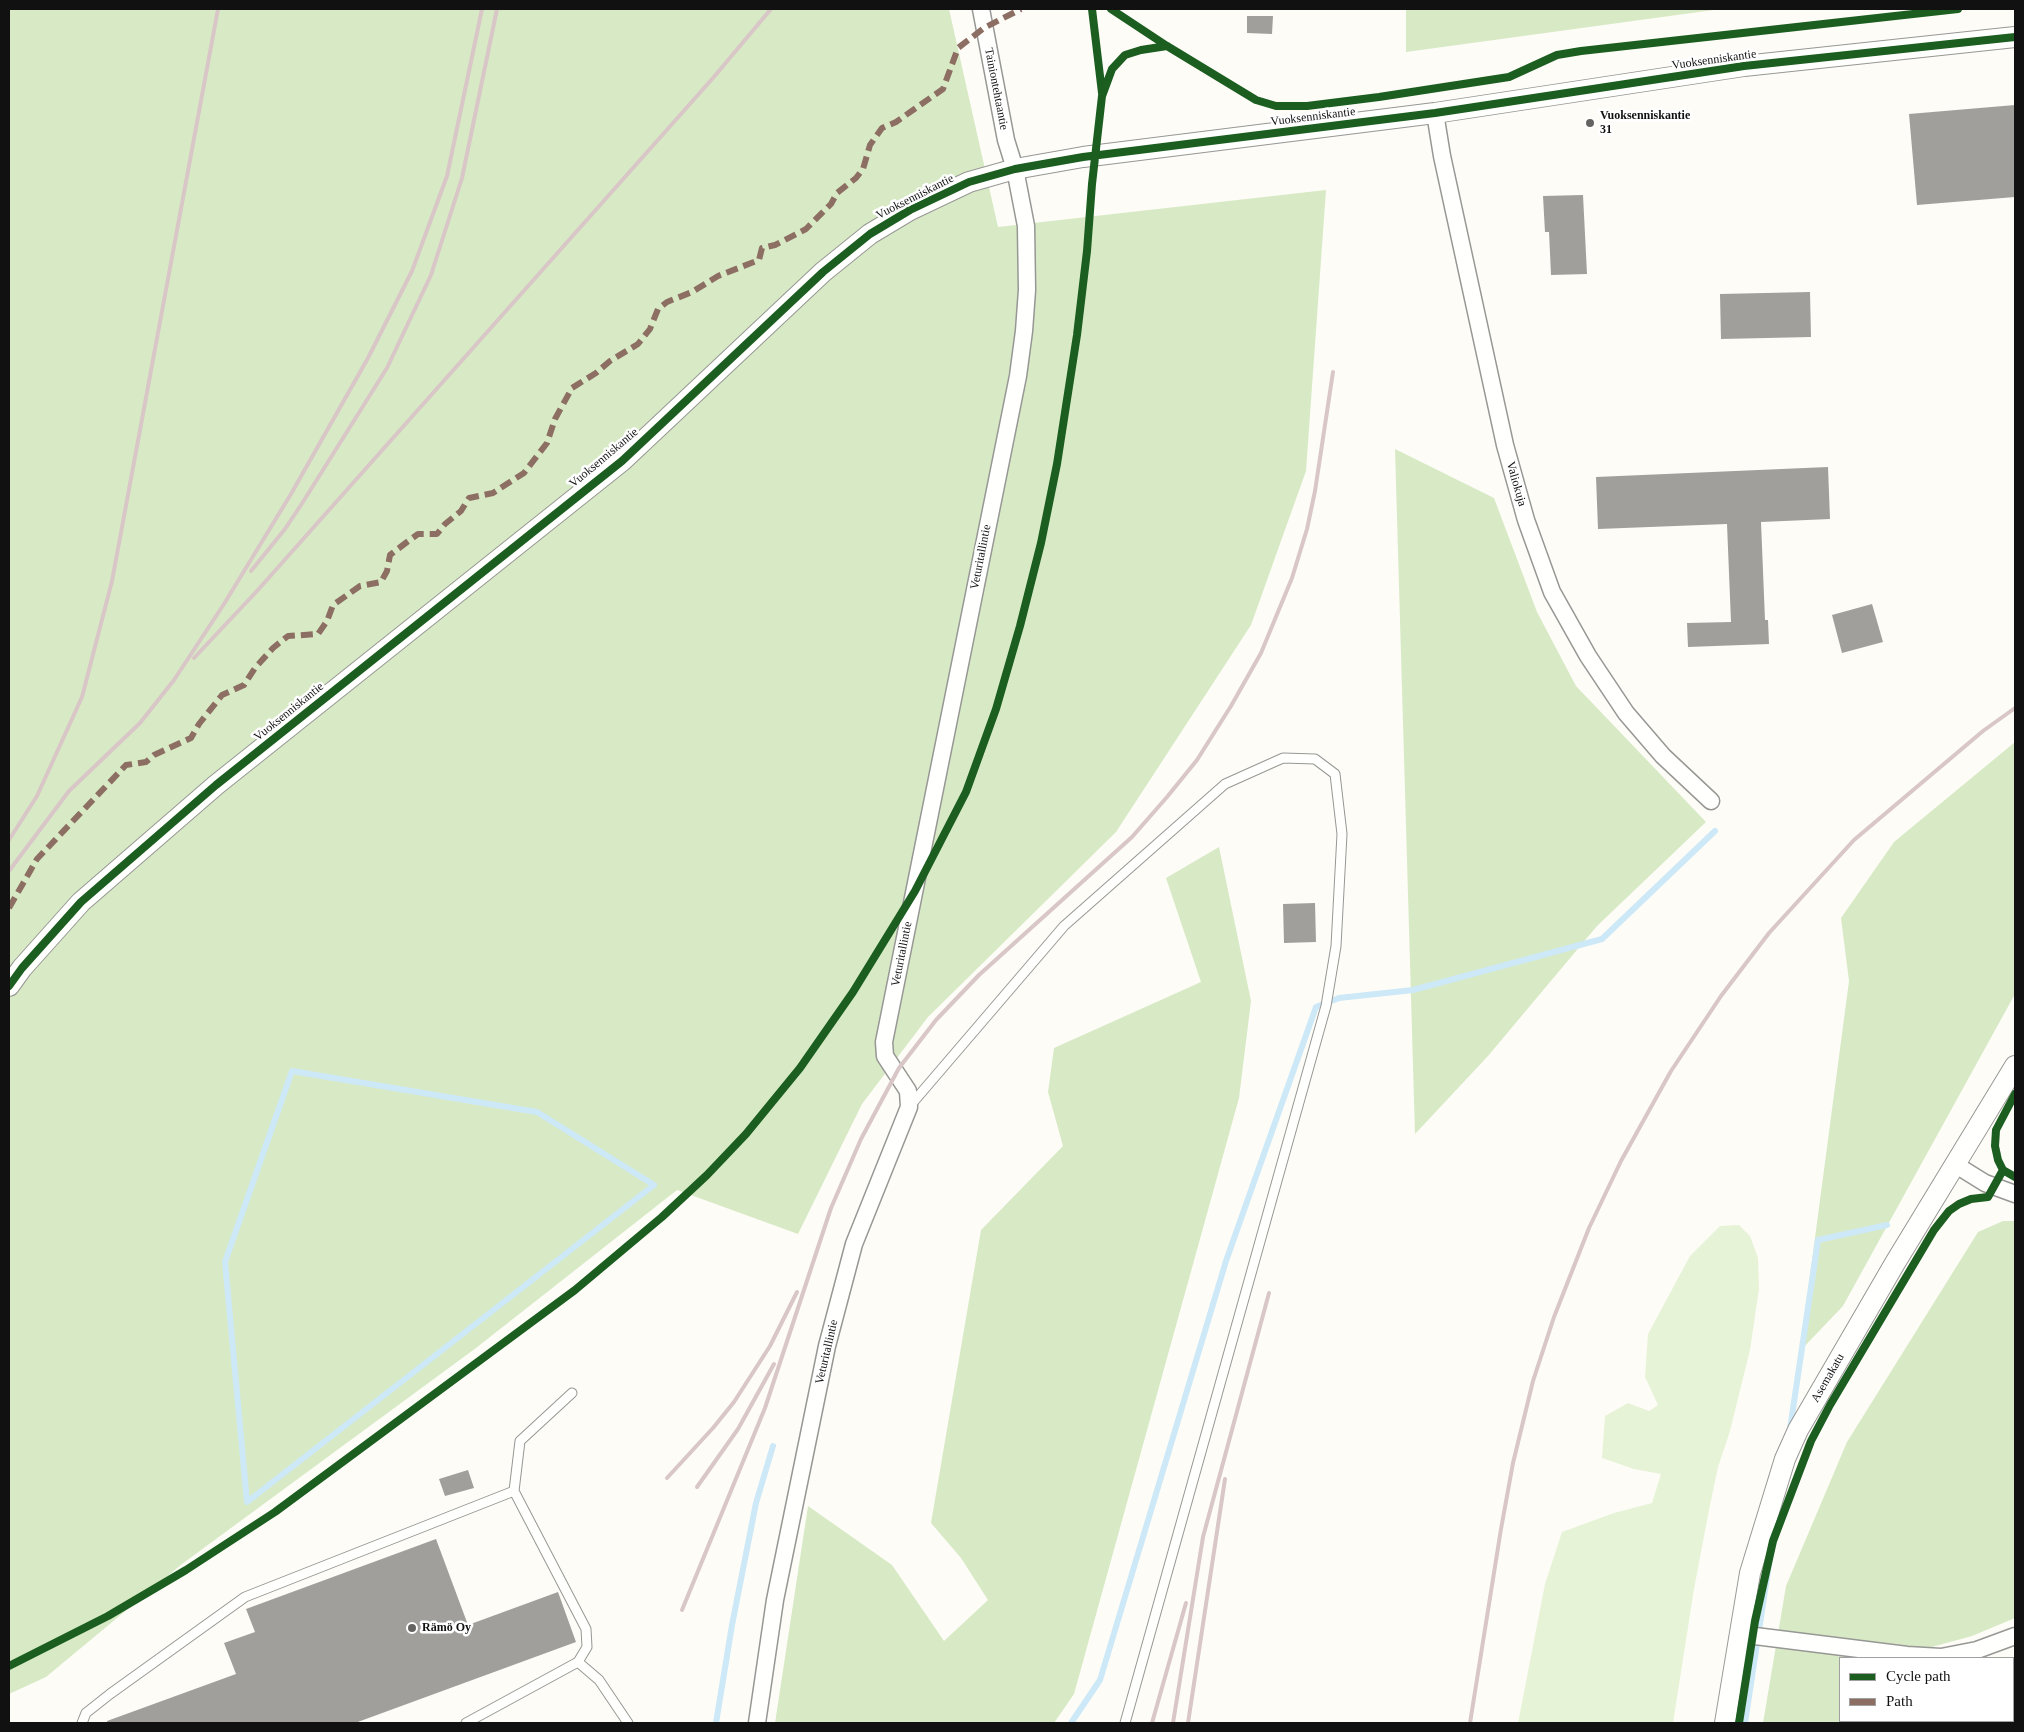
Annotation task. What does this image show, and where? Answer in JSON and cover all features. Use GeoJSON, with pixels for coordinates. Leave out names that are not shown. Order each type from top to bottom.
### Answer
{"type":"FeatureCollection","features":[{"type":"Feature","properties":{"kind":"street","name":"Tainiontehtaantie"},"geometry":{"type":"LineString","coordinates":[[980,9],[1006,140],[1015,169]]}},
{"type":"Feature","properties":{"kind":"street","name":"Vuoksenniskantie"},"geometry":{"type":"LineString","coordinates":[[9,986],[22,968],[80,902],[216,785],[622,461],[823,272],[870,234],[910,210],[969,182],[1015,169],[1083,157],[1435,114],[1744,66],[2015,37]]}},
{"type":"Feature","properties":{"kind":"street","name":"Valiokuja"},"geometry":{"type":"LineString","coordinates":[[1435,114],[1442,156],[1504,445],[1526,520],[1552,592],[1588,656],[1626,713],[1663,756],[1711,801]]}},
{"type":"Feature","properties":{"kind":"street","name":"Veturitallintie"},"geometry":{"type":"LineString","coordinates":[[757,1723],[775,1600],[827,1346],[854,1244],[909,1107],[908,1091],[885,1056],[884,1042],[1018,376],[1027,290],[1026,226],[1015,169]]}},
{"type":"Feature","properties":{"kind":"street","name":"Asemakatu"},"geometry":{"type":"LineString","coordinates":[[1725,1723],[1750,1573],[1785,1459],[1798,1430],[1895,1264],[2015,1066]]}},
{"type":"Feature","properties":{"kind":"street"},"geometry":{"type":"LineString","coordinates":[[1956,1165],[1985,1183],[2015,1194]]}},
{"type":"Feature","properties":{"kind":"street"},"geometry":{"type":"LineString","coordinates":[[1739,1634],[1930,1657]]}},
{"type":"Feature","properties":{"kind":"street"},"geometry":{"type":"LineString","coordinates":[[1945,1657],[1976,1650],[2015,1636]]}},
{"type":"Feature","properties":{"kind":"lane"},"geometry":{"type":"LineString","coordinates":[[909,1107],[1064,926],[1225,784],[1283,758],[1315,759],[1335,774],[1342,834],[1336,946],[1326,1006],[1125,1723]]}},
{"type":"Feature","properties":{"kind":"lane"},"geometry":{"type":"LineString","coordinates":[[466,1723],[578,1662],[587,1647],[586,1629],[514,1491],[520,1441],[572,1393]]}},
{"type":"Feature","properties":{"kind":"lane"},"geometry":{"type":"LineString","coordinates":[[82,1723],[86,1713],[110,1694],[245,1597],[514,1491]]}},
{"type":"Feature","properties":{"kind":"lane"},"geometry":{"type":"LineString","coordinates":[[578,1662],[599,1680],[628,1723]]}},
{"type":"Feature","properties":{"kind":"green space"},"geometry":{"type":"Polygon","coordinates":[[[9,9],[949,9],[998,227],[1326,190],[1306,471],[1251,625],[1116,832],[928,1017],[862,1104],[798,1234],[677,1190],[476,1348],[182,1564],[46,1677],[9,1694],[9,9]]]}},
{"type":"Feature","properties":{"kind":"green space"},"geometry":{"type":"Polygon","coordinates":[[[1406,9],[1721,9],[1406,52],[1406,9]]]}},
{"type":"Feature","properties":{"kind":"green space"},"geometry":{"type":"Polygon","coordinates":[[[1395,449],[1494,498],[1537,612],[1576,686],[1706,822],[1597,926],[1488,1056],[1415,1134],[1395,449]]]}},
{"type":"Feature","properties":{"kind":"green space"},"geometry":{"type":"Polygon","coordinates":[[[2015,742],[2015,994],[1843,1306],[1800,1351],[1849,981],[1841,918],[1894,842],[2015,742]]]}},
{"type":"Feature","properties":{"kind":"green space"},"geometry":{"type":"Polygon","coordinates":[[[1219,847],[1251,1001],[1239,1098],[1074,1694],[1054,1723],[775,1723],[808,1506],[892,1565],[944,1641],[988,1600],[961,1558],[931,1523],[981,1230],[1063,1146],[1048,1092],[1054,1048],[1201,982],[1166,878],[1219,847]]]}},
{"type":"Feature","properties":{"kind":"green space"},"geometry":{"type":"Polygon","coordinates":[[[2003,1221],[2015,1221],[2015,1618],[1972,1636],[1928,1648],[1931,1657],[1839,1657],[1839,1722],[1955,1723],[1763,1723],[1786,1586],[1847,1442],[1978,1232],[2003,1221]]]}},
{"type":"Feature","properties":{"kind":"green space"},"geometry":{"type":"Polygon","coordinates":[[[1739,1225],[1750,1236],[1758,1258],[1759,1289],[1750,1350],[1730,1431],[1718,1467],[1708,1515],[1694,1589],[1673,1723],[1518,1723],[1545,1584],[1562,1532],[1614,1513],[1652,1503],[1661,1474],[1634,1469],[1602,1458],[1605,1416],[1628,1403],[1649,1411],[1658,1405],[1645,1377],[1648,1334],[1690,1256],[1720,1226],[1739,1225]]]}},
{"type":"Feature","properties":{"kind":"building"},"geometry":{"type":"Polygon","coordinates":[[[1247,16],[1273,16],[1272,34],[1247,33],[1247,16]]]}},
{"type":"Feature","properties":{"kind":"building"},"geometry":{"type":"Polygon","coordinates":[[[2015,105],[2015,197],[1917,205],[1909,114],[2015,105]]]}},
{"type":"Feature","properties":{"kind":"building"},"geometry":{"type":"Polygon","coordinates":[[[1583,195],[1587,274],[1551,275],[1549,232],[1545,232],[1543,196],[1583,195]]]}},
{"type":"Feature","properties":{"kind":"building"},"geometry":{"type":"Polygon","coordinates":[[[1810,292],[1811,337],[1721,339],[1720,294],[1810,292]]]}},
{"type":"Feature","properties":{"kind":"building"},"geometry":{"type":"Polygon","coordinates":[[[1828,467],[1830,519],[1761,522],[1765,620],[1768,620],[1769,644],[1688,647],[1687,623],[1731,622],[1727,524],[1598,529],[1596,477],[1828,467]]]}},
{"type":"Feature","properties":{"kind":"building"},"geometry":{"type":"Polygon","coordinates":[[[1872,604],[1883,642],[1842,653],[1832,615],[1872,604]]]}},
{"type":"Feature","properties":{"kind":"building"},"geometry":{"type":"Polygon","coordinates":[[[1315,903],[1316,942],[1284,943],[1283,904],[1315,903]]]}},
{"type":"Feature","properties":{"kind":"building"},"geometry":{"type":"Polygon","coordinates":[[[468,1470],[474,1488],[445,1496],[439,1479],[468,1470]]]}},
{"type":"Feature","properties":{"kind":"building","name":"Rämö Oy"},"geometry":{"type":"Polygon","coordinates":[[[436,1539],[468,1625],[558,1592],[576,1642],[355,1723],[107,1723],[107,1721],[236,1674],[224,1643],[255,1632],[246,1609],[436,1539]]]}},
{"type":"Feature","properties":{"kind":"waterway"},"geometry":{"type":"LineString","coordinates":[[1071,1723],[1100,1680],[1226,1261],[1316,1007],[1339,998],[1413,990],[1602,939],[1715,831]]}},
{"type":"Feature","properties":{"kind":"waterway"},"geometry":{"type":"LineString","coordinates":[[292,1071],[537,1112],[654,1185],[247,1502],[225,1262],[292,1071]]}},
{"type":"Feature","properties":{"kind":"waterway"},"geometry":{"type":"LineString","coordinates":[[1790,1429],[1818,1240],[1887,1225]]}},
{"type":"Feature","properties":{"kind":"waterway"},"geometry":{"type":"LineString","coordinates":[[716,1723],[732,1625],[756,1503],[773,1446]]}},
{"type":"Feature","properties":{"kind":"waterway"},"geometry":{"type":"LineString","coordinates":[[1745,1723],[1776,1518]]}},
{"type":"Feature","properties":{"kind":"railway"},"geometry":{"type":"LineString","coordinates":[[9,840],[37,796],[82,697],[112,581],[218,9]]}},
{"type":"Feature","properties":{"kind":"railway"},"geometry":{"type":"LineString","coordinates":[[9,871],[69,791],[140,723],[174,680],[224,604],[291,494],[368,358],[412,271],[447,176],[482,9]]}},
{"type":"Feature","properties":{"kind":"railway"},"geometry":{"type":"LineString","coordinates":[[251,571],[285,529],[387,368],[431,275],[462,178],[497,9]]}},
{"type":"Feature","properties":{"kind":"railway"},"geometry":{"type":"LineString","coordinates":[[194,658],[257,591],[713,78],[771,9]]}},
{"type":"Feature","properties":{"kind":"railway"},"geometry":{"type":"LineString","coordinates":[[682,1610],[765,1408],[831,1208],[861,1139],[899,1068],[936,1020],[979,975],[1132,837],[1167,797],[1197,760],[1261,653],[1292,578],[1307,529],[1315,491],[1333,372]]}},
{"type":"Feature","properties":{"kind":"railway"},"geometry":{"type":"LineString","coordinates":[[1470,1723],[1513,1463],[1533,1381],[1554,1317],[1589,1228],[1621,1161],[1671,1071],[1721,996],[1769,933],[1854,840],[1983,731],[2015,708]]}},
{"type":"Feature","properties":{"kind":"railway"},"geometry":{"type":"LineString","coordinates":[[667,1478],[734,1402],[770,1346],[797,1292]]}},
{"type":"Feature","properties":{"kind":"railway"},"geometry":{"type":"LineString","coordinates":[[1173,1723],[1203,1537],[1269,1293]]}},
{"type":"Feature","properties":{"kind":"railway"},"geometry":{"type":"LineString","coordinates":[[697,1487],[738,1429],[774,1364]]}},
{"type":"Feature","properties":{"kind":"railway"},"geometry":{"type":"LineString","coordinates":[[1188,1723],[1225,1479]]}},
{"type":"Feature","properties":{"kind":"railway"},"geometry":{"type":"LineString","coordinates":[[1152,1723],[1186,1603]]}},
{"type":"Feature","properties":{"kind":"marked path"},"geometry":{"type":"LineString","coordinates":[[9,908],[37,859],[126,765],[146,762],[154,755],[191,738],[199,724],[222,695],[244,685],[255,668],[273,648],[288,636],[318,634],[327,621],[333,605],[360,586],[381,582],[387,571],[390,555],[418,534],[437,534],[445,524],[461,511],[469,498],[493,493],[524,473],[547,443],[555,419],[572,388],[638,344],[650,329],[658,309],[667,302],[692,292],[718,276],[759,260],[762,248],[775,245],[806,229],[831,204],[837,193],[856,178],[863,169],[870,145],[882,128],[896,122],[943,89],[958,48],[984,28],[1021,9]]}},
{"type":"Feature","properties":{"kind":"cycle path"},"geometry":{"type":"LineString","coordinates":[[1092,9],[1102,93]]}},
{"type":"Feature","properties":{"kind":"cycle path"},"geometry":{"type":"LineString","coordinates":[[1111,9],[1167,46],[1256,100],[1276,106],[1307,106],[1509,77],[1557,55],[1581,51],[1958,9]]}},
{"type":"Feature","properties":{"kind":"cycle path"},"geometry":{"type":"LineString","coordinates":[[9,986],[22,968],[81,902],[216,785],[622,461],[823,272],[870,234],[910,210],[969,182],[1015,169],[1083,157],[1435,113],[1744,66],[2015,37]]}},
{"type":"Feature","properties":{"kind":"cycle path"},"geometry":{"type":"LineString","coordinates":[[9,1666],[108,1616],[186,1570],[275,1512],[575,1290],[662,1217],[707,1175],[746,1134],[800,1068],[853,992],[915,891],[966,792],[996,709],[1041,543],[1057,464],[1077,335],[1102,96],[1112,69],[1125,55],[1141,50],[1167,46]]}},
{"type":"Feature","properties":{"kind":"cycle path"},"geometry":{"type":"LineString","coordinates":[[2015,1094],[1996,1130],[1995,1146],[1998,1160],[2003,1170],[2015,1177]]}},
{"type":"Feature","properties":{"kind":"cycle path"},"geometry":{"type":"LineString","coordinates":[[1739,1723],[1755,1621],[1773,1541],[1811,1441],[1830,1405],[1934,1230],[1949,1211],[1959,1204],[1971,1199],[1988,1197],[2003,1170]]}},
{"type":"Feature","properties":{"kind":"place","name":"Vuoksenniskantie 31"},"geometry":{"type":"Point","coordinates":[1590,123]}},
{"type":"Feature","properties":{"kind":"place","name":"Rämö Oy"},"geometry":{"type":"Point","coordinates":[412,1628]}}]}
